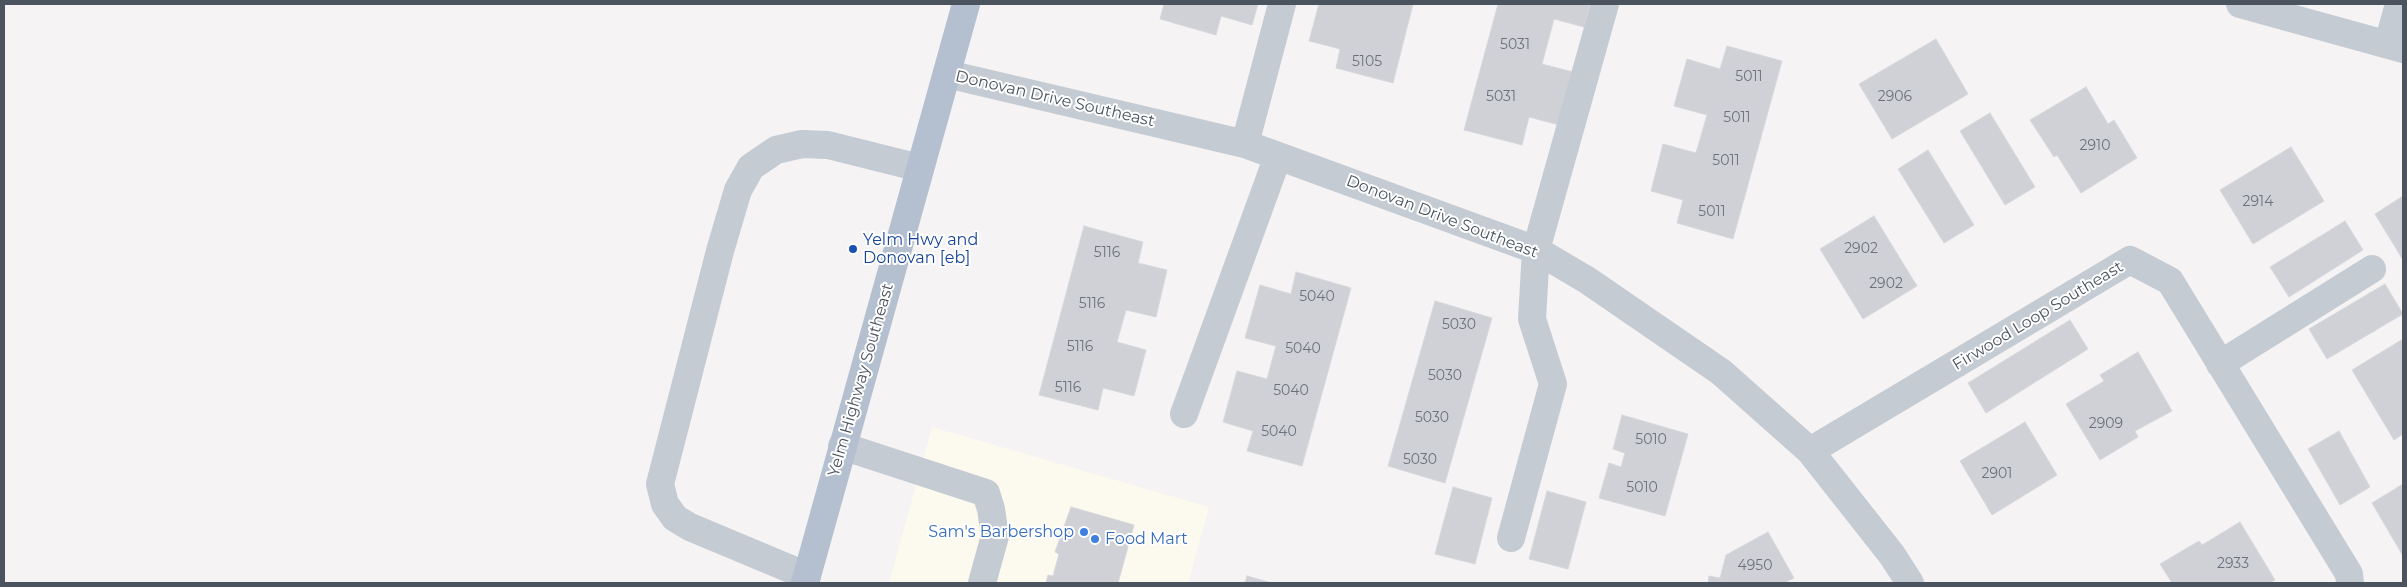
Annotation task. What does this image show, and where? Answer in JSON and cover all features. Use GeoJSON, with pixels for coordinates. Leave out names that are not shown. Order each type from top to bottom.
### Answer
{"type":"FeatureCollection","features":[{"type":"Feature","properties":{"kind":"main road","name":"Yelm Highway Southeast"},"geometry":{"type":"LineString","coordinates":[[806,580],[966,4]]}},
{"type":"Feature","properties":{"kind":"street"},"geometry":{"type":"LineString","coordinates":[[1245,144],[1282,4]]}},
{"type":"Feature","properties":{"kind":"street"},"geometry":{"type":"LineString","coordinates":[[1511,538],[1553,384],[1532,319],[1536,250],[1605,4]]}},
{"type":"Feature","properties":{"kind":"street"},"geometry":{"type":"LineString","coordinates":[[2240,4],[2396,46],[2399,4]]}},
{"type":"Feature","properties":{"kind":"street","name":"Donovan Drive Southeast"},"geometry":{"type":"LineString","coordinates":[[947,74],[1245,144],[1536,250],[1587,280],[1721,372],[1810,451],[1892,555],[1910,583]]}},
{"type":"Feature","properties":{"kind":"street"},"geometry":{"type":"LineString","coordinates":[[806,580],[675,518],[665,504],[660,484],[720,251],[738,190],[751,167],[776,150],[802,144],[828,145],[920,168]]}},
{"type":"Feature","properties":{"kind":"street"},"geometry":{"type":"LineString","coordinates":[[1184,414],[1278,156]]}},
{"type":"Feature","properties":{"kind":"street","name":"Firwood Loop Southeast"},"geometry":{"type":"LineString","coordinates":[[1810,451],[2130,260],[2170,281],[2349,574],[2350,583]]}},
{"type":"Feature","properties":{"kind":"street"},"geometry":{"type":"LineString","coordinates":[[2220,364],[2372,269]]}},
{"type":"Feature","properties":{"kind":"street"},"geometry":{"type":"LineString","coordinates":[[842,446],[986,492],[992,510],[995,536],[982,583]]}},
{"type":"Feature","properties":{"kind":"shaded area"},"geometry":{"type":"Polygon","coordinates":[[[932,427],[1209,507],[1188,583],[889,583],[932,427]]]}},
{"type":"Feature","properties":{"kind":"building"},"geometry":{"type":"Polygon","coordinates":[[[1164,4],[1258,4],[1252,25],[1221,16],[1216,35],[1160,19],[1164,4]]]}},
{"type":"Feature","properties":{"kind":"building"},"geometry":{"type":"Polygon","coordinates":[[[1319,4],[1413,4],[1393,83],[1336,68],[1340,49],[1309,41],[1319,4]]]}},
{"type":"Feature","properties":{"kind":"building"},"geometry":{"type":"Polygon","coordinates":[[[1498,4],[1590,4],[1584,27],[1554,19],[1542,64],[1573,72],[1559,125],[1529,117],[1522,145],[1464,130],[1498,4]]]}},
{"type":"Feature","properties":{"kind":"building"},"geometry":{"type":"Polygon","coordinates":[[[1936,39],[1968,94],[1892,139],[1859,84],[1936,39]]]}},
{"type":"Feature","properties":{"kind":"building"},"geometry":{"type":"Polygon","coordinates":[[[1727,46],[1782,61],[1733,239],[1677,223],[1683,200],[1651,191],[1663,144],[1696,153],[1707,115],[1674,106],[1687,59],[1720,69],[1727,46]]]}},
{"type":"Feature","properties":{"kind":"building"},"geometry":{"type":"Polygon","coordinates":[[[2086,87],[2108,124],[2114,120],[2137,158],[2081,193],[2057,155],[2054,157],[2030,120],[2086,87]]]}},
{"type":"Feature","properties":{"kind":"building"},"geometry":{"type":"Polygon","coordinates":[[[1990,113],[2035,187],[2005,205],[1960,131],[1990,113]]]}},
{"type":"Feature","properties":{"kind":"building"},"geometry":{"type":"Polygon","coordinates":[[[2291,147],[2324,201],[2253,244],[2220,190],[2291,147]]]}},
{"type":"Feature","properties":{"kind":"building"},"geometry":{"type":"Polygon","coordinates":[[[1928,150],[1974,225],[1944,243],[1898,169],[1928,150]]]}},
{"type":"Feature","properties":{"kind":"building"},"geometry":{"type":"Polygon","coordinates":[[[2403,196],[2403,260],[2375,214],[2403,196]]]}},
{"type":"Feature","properties":{"kind":"building"},"geometry":{"type":"Polygon","coordinates":[[[1874,216],[1917,286],[1863,319],[1820,249],[1874,216]]]}},
{"type":"Feature","properties":{"kind":"building"},"geometry":{"type":"Polygon","coordinates":[[[2345,221],[2363,250],[2289,297],[2270,267],[2345,221]]]}},
{"type":"Feature","properties":{"kind":"building"},"geometry":{"type":"Polygon","coordinates":[[[1084,226],[1143,242],[1138,263],[1167,270],[1156,317],[1126,310],[1117,342],[1146,350],[1134,396],[1103,388],[1098,410],[1039,395],[1084,226]]]}},
{"type":"Feature","properties":{"kind":"building"},"geometry":{"type":"Polygon","coordinates":[[[1296,272],[1351,288],[1302,466],[1247,451],[1253,431],[1223,422],[1237,371],[1267,379],[1276,346],[1245,338],[1260,285],[1291,294],[1296,272]]]}},
{"type":"Feature","properties":{"kind":"building"},"geometry":{"type":"Polygon","coordinates":[[[2385,284],[2403,314],[2327,359],[2309,329],[2385,284]]]}},
{"type":"Feature","properties":{"kind":"building"},"geometry":{"type":"Polygon","coordinates":[[[1435,301],[1492,318],[1445,483],[1388,466],[1435,301]]]}},
{"type":"Feature","properties":{"kind":"building"},"geometry":{"type":"Polygon","coordinates":[[[2070,320],[2088,349],[1986,413],[1968,383],[2070,320]]]}},
{"type":"Feature","properties":{"kind":"building"},"geometry":{"type":"Polygon","coordinates":[[[2403,339],[2403,434],[2394,440],[2352,370],[2403,339]]]}},
{"type":"Feature","properties":{"kind":"building"},"geometry":{"type":"Polygon","coordinates":[[[2138,352],[2172,411],[2135,431],[2138,437],[2100,460],[2066,404],[2104,381],[2100,375],[2138,352]]]}},
{"type":"Feature","properties":{"kind":"building"},"geometry":{"type":"Polygon","coordinates":[[[1622,415],[1688,434],[1665,516],[1599,498],[1609,463],[1621,467],[1625,453],[1613,449],[1622,415]]]}},
{"type":"Feature","properties":{"kind":"building"},"geometry":{"type":"Polygon","coordinates":[[[2025,422],[2057,475],[1992,515],[1960,461],[2025,422]]]}},
{"type":"Feature","properties":{"kind":"building"},"geometry":{"type":"Polygon","coordinates":[[[2339,431],[2370,487],[2340,505],[2308,449],[2339,431]]]}},
{"type":"Feature","properties":{"kind":"building"},"geometry":{"type":"Polygon","coordinates":[[[2403,484],[2403,556],[2372,503],[2403,484]]]}},
{"type":"Feature","properties":{"kind":"building"},"geometry":{"type":"Polygon","coordinates":[[[1453,487],[1492,498],[1475,564],[1435,554],[1453,487]]]}},
{"type":"Feature","properties":{"kind":"building"},"geometry":{"type":"Polygon","coordinates":[[[1547,491],[1586,502],[1568,569],[1529,559],[1547,491]]]}},
{"type":"Feature","properties":{"kind":"building","name":"Food Mart"},"geometry":{"type":"Polygon","coordinates":[[[1071,507],[1134,525],[1118,583],[1046,583],[1048,575],[1053,576],[1059,554],[1055,552],[1071,507]]]}},
{"type":"Feature","properties":{"kind":"building"},"geometry":{"type":"Polygon","coordinates":[[[2240,522],[2275,580],[2269,583],[2172,583],[2160,564],[2199,541],[2202,545],[2240,522]]]}},
{"type":"Feature","properties":{"kind":"building"},"geometry":{"type":"Polygon","coordinates":[[[1768,532],[1794,578],[1784,583],[1708,583],[1709,576],[1720,578],[1726,555],[1768,532]]]}},
{"type":"Feature","properties":{"kind":"building"},"geometry":{"type":"Polygon","coordinates":[[[1247,576],[1272,583],[1245,583],[1247,576]]]}},
{"type":"Feature","properties":{"kind":"place","name":"Yelm Hwy and Donovan [eb]"},"geometry":{"type":"Point","coordinates":[853,249]}},
{"type":"Feature","properties":{"kind":"place","name":"Sam's Barbershop"},"geometry":{"type":"Point","coordinates":[1084,532]}},
{"type":"Feature","properties":{"kind":"place","name":"Food Mart"},"geometry":{"type":"Point","coordinates":[1095,539]}}]}
